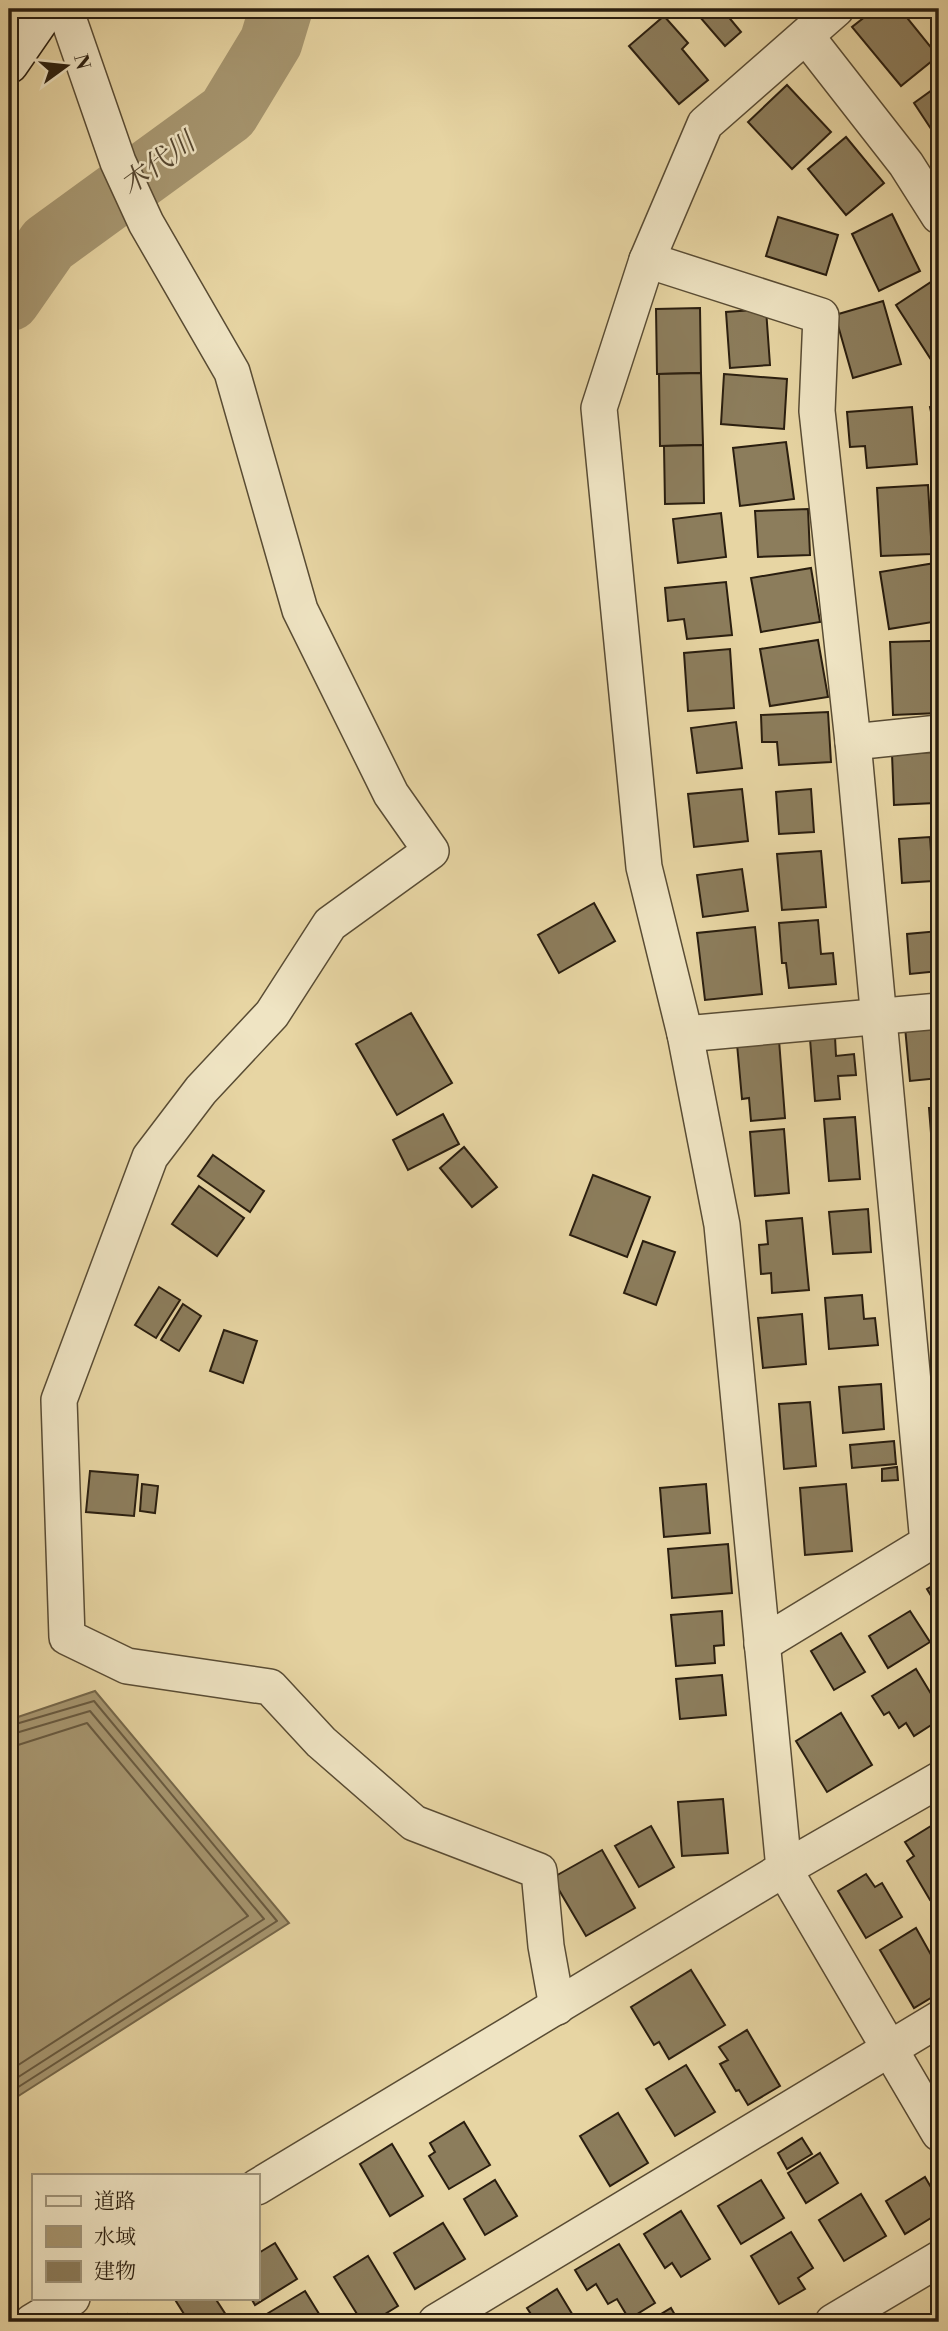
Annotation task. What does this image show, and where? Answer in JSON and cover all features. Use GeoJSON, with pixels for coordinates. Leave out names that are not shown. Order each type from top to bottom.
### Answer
{"type":"FeatureCollection","features":[{"type":"Feature","properties":{"kind":"main road"},"geometry":{"type":"LineString","coordinates":[[9,64],[47,9]]}},
{"type":"Feature","properties":{"kind":"street"},"geometry":{"type":"LineString","coordinates":[[65,9],[124,174],[146,223],[232,372],[300,610],[391,794],[431,851],[330,924],[272,1014],[201,1090],[149,1157],[59,1400],[67,1637],[127,1666],[270,1687],[321,1742],[414,1824],[539,1871],[546,1946],[556,2007]]}},
{"type":"Feature","properties":{"kind":"street"},"geometry":{"type":"LineString","coordinates":[[836,9],[705,124],[647,260],[599,408],[644,867],[685,1034],[722,1225],[785,1870],[939,2133]]}},
{"type":"Feature","properties":{"kind":"street"},"geometry":{"type":"LineString","coordinates":[[806,36],[906,164],[939,216]]}},
{"type":"Feature","properties":{"kind":"street"},"geometry":{"type":"LineString","coordinates":[[647,260],[821,316],[817,411],[933,1539],[762,1644]]}},
{"type":"Feature","properties":{"kind":"street"},"geometry":{"type":"LineString","coordinates":[[853,742],[939,733]]}},
{"type":"Feature","properties":{"kind":"street"},"geometry":{"type":"LineString","coordinates":[[685,1034],[939,1011]]}},
{"type":"Feature","properties":{"kind":"street"},"geometry":{"type":"LineString","coordinates":[[259,2186],[939,1780]]}},
{"type":"Feature","properties":{"kind":"street"},"geometry":{"type":"LineString","coordinates":[[436,2322],[939,2019]]}},
{"type":"Feature","properties":{"kind":"street"},"geometry":{"type":"LineString","coordinates":[[833,2322],[939,2259]]}},
{"type":"Feature","properties":{"kind":"water"},"geometry":{"type":"Polygon","coordinates":[[[95,1691],[289,1923],[9,2102],[9,1720],[95,1691]]]}},
{"type":"Feature","properties":{"kind":"building"},"geometry":{"type":"Polygon","coordinates":[[[693,9],[722,9],[741,32],[725,46],[693,9]]]}},
{"type":"Feature","properties":{"kind":"building"},"geometry":{"type":"Polygon","coordinates":[[[875,9],[900,9],[938,56],[901,86],[852,27],[875,9]]]}},
{"type":"Feature","properties":{"kind":"building"},"geometry":{"type":"Polygon","coordinates":[[[664,16],[688,43],[682,49],[708,80],[679,104],[629,46],[664,16]]]}},
{"type":"Feature","properties":{"kind":"building"},"geometry":{"type":"Polygon","coordinates":[[[787,85],[831,132],[792,169],[748,122],[787,85]]]}},
{"type":"Feature","properties":{"kind":"building"},"geometry":{"type":"Polygon","coordinates":[[[939,85],[939,141],[914,103],[939,85]]]}},
{"type":"Feature","properties":{"kind":"building"},"geometry":{"type":"Polygon","coordinates":[[[846,137],[884,183],[846,215],[808,169],[846,137]]]}},
{"type":"Feature","properties":{"kind":"building"},"geometry":{"type":"Polygon","coordinates":[[[892,214],[920,271],[879,291],[852,234],[892,214]]]}},
{"type":"Feature","properties":{"kind":"building"},"geometry":{"type":"Polygon","coordinates":[[[778,217],[838,235],[826,275],[766,256],[778,217]]]}},
{"type":"Feature","properties":{"kind":"building"},"geometry":{"type":"Polygon","coordinates":[[[934,280],[939,288],[939,372],[896,305],[934,280]]]}},
{"type":"Feature","properties":{"kind":"building"},"geometry":{"type":"Polygon","coordinates":[[[883,301],[901,364],[853,378],[835,315],[883,301]]]}},
{"type":"Feature","properties":{"kind":"building"},"geometry":{"type":"Polygon","coordinates":[[[700,308],[701,373],[657,374],[656,309],[700,308]]]}},
{"type":"Feature","properties":{"kind":"building"},"geometry":{"type":"Polygon","coordinates":[[[766,309],[770,365],[730,368],[726,312],[766,309]]]}},
{"type":"Feature","properties":{"kind":"building"},"geometry":{"type":"Polygon","coordinates":[[[701,373],[703,445],[660,446],[659,374],[701,373]]]}},
{"type":"Feature","properties":{"kind":"building"},"geometry":{"type":"Polygon","coordinates":[[[724,374],[787,379],[784,429],[721,424],[724,374]]]}},
{"type":"Feature","properties":{"kind":"building"},"geometry":{"type":"Polygon","coordinates":[[[939,405],[939,451],[930,407],[939,405]]]}},
{"type":"Feature","properties":{"kind":"building"},"geometry":{"type":"Polygon","coordinates":[[[912,407],[917,464],[867,468],[865,446],[850,447],[847,412],[912,407]]]}},
{"type":"Feature","properties":{"kind":"building"},"geometry":{"type":"Polygon","coordinates":[[[786,442],[794,499],[740,506],[733,448],[786,442]]]}},
{"type":"Feature","properties":{"kind":"building"},"geometry":{"type":"Polygon","coordinates":[[[703,445],[704,503],[665,504],[664,446],[703,445]]]}},
{"type":"Feature","properties":{"kind":"building"},"geometry":{"type":"Polygon","coordinates":[[[928,485],[932,554],[881,556],[877,488],[928,485]]]}},
{"type":"Feature","properties":{"kind":"building"},"geometry":{"type":"Polygon","coordinates":[[[808,509],[810,555],[758,557],[755,511],[808,509]]]}},
{"type":"Feature","properties":{"kind":"building"},"geometry":{"type":"Polygon","coordinates":[[[721,513],[726,557],[678,563],[673,519],[721,513]]]}},
{"type":"Feature","properties":{"kind":"building"},"geometry":{"type":"Polygon","coordinates":[[[935,563],[939,621],[889,629],[880,572],[935,563]]]}},
{"type":"Feature","properties":{"kind":"building"},"geometry":{"type":"Polygon","coordinates":[[[811,568],[820,622],[761,632],[751,578],[811,568]]]}},
{"type":"Feature","properties":{"kind":"building"},"geometry":{"type":"Polygon","coordinates":[[[726,582],[732,635],[687,639],[684,619],[668,621],[665,588],[726,582]]]}},
{"type":"Feature","properties":{"kind":"building"},"geometry":{"type":"Polygon","coordinates":[[[818,640],[828,697],[770,706],[760,649],[818,640]]]}},
{"type":"Feature","properties":{"kind":"building"},"geometry":{"type":"Polygon","coordinates":[[[939,641],[939,713],[893,715],[890,642],[939,641]]]}},
{"type":"Feature","properties":{"kind":"building"},"geometry":{"type":"Polygon","coordinates":[[[730,649],[734,708],[688,711],[684,653],[730,649]]]}},
{"type":"Feature","properties":{"kind":"building"},"geometry":{"type":"Polygon","coordinates":[[[828,712],[831,762],[779,765],[777,742],[762,742],[761,715],[828,712]]]}},
{"type":"Feature","properties":{"kind":"building"},"geometry":{"type":"Polygon","coordinates":[[[736,722],[742,768],[697,773],[691,728],[736,722]]]}},
{"type":"Feature","properties":{"kind":"building"},"geometry":{"type":"Polygon","coordinates":[[[933,752],[935,803],[894,805],[892,754],[933,752]]]}},
{"type":"Feature","properties":{"kind":"building"},"geometry":{"type":"Polygon","coordinates":[[[742,789],[748,841],[694,847],[688,794],[742,789]]]}},
{"type":"Feature","properties":{"kind":"building"},"geometry":{"type":"Polygon","coordinates":[[[811,789],[814,832],[779,834],[776,792],[811,789]]]}},
{"type":"Feature","properties":{"kind":"building"},"geometry":{"type":"Polygon","coordinates":[[[930,837],[933,881],[902,883],[899,839],[930,837]]]}},
{"type":"Feature","properties":{"kind":"building"},"geometry":{"type":"Polygon","coordinates":[[[821,851],[826,907],[782,910],[777,854],[821,851]]]}},
{"type":"Feature","properties":{"kind":"building"},"geometry":{"type":"Polygon","coordinates":[[[742,869],[748,911],[703,917],[697,875],[742,869]]]}},
{"type":"Feature","properties":{"kind":"building"},"geometry":{"type":"Polygon","coordinates":[[[594,903],[615,941],[559,973],[538,935],[594,903]]]}},
{"type":"Feature","properties":{"kind":"building"},"geometry":{"type":"Polygon","coordinates":[[[818,920],[821,954],[833,953],[836,984],[789,988],[786,963],[782,963],[779,923],[818,920]]]}},
{"type":"Feature","properties":{"kind":"building"},"geometry":{"type":"Polygon","coordinates":[[[755,927],[762,994],[705,1000],[697,933],[755,927]]]}},
{"type":"Feature","properties":{"kind":"building"},"geometry":{"type":"Polygon","coordinates":[[[939,931],[939,971],[910,974],[907,934],[939,931]]]}},
{"type":"Feature","properties":{"kind":"building"},"geometry":{"type":"Polygon","coordinates":[[[411,1013],[452,1083],[397,1115],[356,1044],[411,1013]]]}},
{"type":"Feature","properties":{"kind":"building"},"geometry":{"type":"Polygon","coordinates":[[[939,1024],[939,1078],[910,1081],[905,1027],[939,1024]]]}},
{"type":"Feature","properties":{"kind":"building"},"geometry":{"type":"Polygon","coordinates":[[[835,1037],[836,1056],[854,1054],[856,1075],[838,1076],[840,1099],[815,1101],[810,1039],[835,1037]]]}},
{"type":"Feature","properties":{"kind":"building"},"geometry":{"type":"Polygon","coordinates":[[[779,1040],[785,1118],[751,1121],[749,1098],[742,1099],[737,1044],[779,1040]]]}},
{"type":"Feature","properties":{"kind":"building"},"geometry":{"type":"Polygon","coordinates":[[[929,1108],[939,1108],[939,1158],[933,1158],[929,1108]]]}},
{"type":"Feature","properties":{"kind":"building"},"geometry":{"type":"Polygon","coordinates":[[[443,1114],[459,1144],[408,1170],[393,1140],[443,1114]]]}},
{"type":"Feature","properties":{"kind":"building"},"geometry":{"type":"Polygon","coordinates":[[[855,1117],[860,1179],[829,1181],[824,1119],[855,1117]]]}},
{"type":"Feature","properties":{"kind":"building"},"geometry":{"type":"Polygon","coordinates":[[[784,1129],[789,1193],[755,1196],[750,1132],[784,1129]]]}},
{"type":"Feature","properties":{"kind":"building"},"geometry":{"type":"Polygon","coordinates":[[[464,1147],[497,1187],[472,1207],[440,1168],[464,1147]]]}},
{"type":"Feature","properties":{"kind":"building"},"geometry":{"type":"Polygon","coordinates":[[[213,1155],[264,1191],[250,1212],[198,1176],[213,1155]]]}},
{"type":"Feature","properties":{"kind":"building"},"geometry":{"type":"Polygon","coordinates":[[[593,1175],[650,1197],[627,1257],[570,1235],[593,1175]]]}},
{"type":"Feature","properties":{"kind":"building"},"geometry":{"type":"Polygon","coordinates":[[[199,1186],[244,1218],[217,1256],[172,1224],[199,1186]]]}},
{"type":"Feature","properties":{"kind":"building"},"geometry":{"type":"Polygon","coordinates":[[[868,1209],[871,1252],[833,1254],[829,1212],[868,1209]]]}},
{"type":"Feature","properties":{"kind":"building"},"geometry":{"type":"Polygon","coordinates":[[[802,1218],[809,1290],[772,1293],[771,1273],[761,1274],[759,1245],[768,1244],[766,1221],[802,1218]]]}},
{"type":"Feature","properties":{"kind":"building"},"geometry":{"type":"Polygon","coordinates":[[[643,1241],[675,1252],[656,1305],[624,1293],[643,1241]]]}},
{"type":"Feature","properties":{"kind":"building"},"geometry":{"type":"Polygon","coordinates":[[[159,1287],[180,1300],[156,1338],[135,1325],[159,1287]]]}},
{"type":"Feature","properties":{"kind":"building"},"geometry":{"type":"Polygon","coordinates":[[[862,1295],[864,1319],[875,1318],[878,1345],[829,1349],[825,1298],[862,1295]]]}},
{"type":"Feature","properties":{"kind":"building"},"geometry":{"type":"Polygon","coordinates":[[[183,1304],[201,1316],[179,1351],[161,1340],[183,1304]]]}},
{"type":"Feature","properties":{"kind":"building"},"geometry":{"type":"Polygon","coordinates":[[[802,1314],[806,1364],[763,1368],[758,1318],[802,1314]]]}},
{"type":"Feature","properties":{"kind":"building"},"geometry":{"type":"Polygon","coordinates":[[[224,1330],[257,1341],[243,1383],[210,1371],[224,1330]]]}},
{"type":"Feature","properties":{"kind":"building"},"geometry":{"type":"Polygon","coordinates":[[[881,1384],[884,1429],[843,1433],[839,1387],[881,1384]]]}},
{"type":"Feature","properties":{"kind":"building"},"geometry":{"type":"Polygon","coordinates":[[[810,1402],[816,1466],[784,1469],[779,1404],[810,1402]]]}},
{"type":"Feature","properties":{"kind":"building"},"geometry":{"type":"Polygon","coordinates":[[[894,1441],[896,1464],[852,1468],[850,1445],[894,1441]]]}},
{"type":"Feature","properties":{"kind":"building"},"geometry":{"type":"Polygon","coordinates":[[[897,1467],[898,1480],[882,1481],[882,1469],[897,1467]]]}},
{"type":"Feature","properties":{"kind":"building"},"geometry":{"type":"Polygon","coordinates":[[[90,1471],[138,1475],[134,1516],[86,1512],[90,1471]]]}},
{"type":"Feature","properties":{"kind":"building"},"geometry":{"type":"Polygon","coordinates":[[[142,1484],[158,1486],[155,1513],[140,1511],[142,1484]]]}},
{"type":"Feature","properties":{"kind":"building"},"geometry":{"type":"Polygon","coordinates":[[[706,1484],[710,1533],[664,1537],[660,1488],[706,1484]]]}},
{"type":"Feature","properties":{"kind":"building"},"geometry":{"type":"Polygon","coordinates":[[[846,1484],[852,1551],[805,1555],[800,1488],[846,1484]]]}},
{"type":"Feature","properties":{"kind":"building"},"geometry":{"type":"Polygon","coordinates":[[[728,1544],[732,1593],[672,1598],[668,1549],[728,1544]]]}},
{"type":"Feature","properties":{"kind":"building"},"geometry":{"type":"Polygon","coordinates":[[[939,1582],[939,1609],[927,1589],[939,1582]]]}},
{"type":"Feature","properties":{"kind":"building"},"geometry":{"type":"Polygon","coordinates":[[[722,1611],[724,1645],[714,1646],[715,1663],[676,1666],[671,1615],[722,1611]]]}},
{"type":"Feature","properties":{"kind":"building"},"geometry":{"type":"Polygon","coordinates":[[[910,1611],[930,1642],[888,1668],[869,1636],[910,1611]]]}},
{"type":"Feature","properties":{"kind":"building"},"geometry":{"type":"Polygon","coordinates":[[[841,1633],[865,1672],[834,1690],[811,1651],[841,1633]]]}},
{"type":"Feature","properties":{"kind":"building"},"geometry":{"type":"Polygon","coordinates":[[[916,1669],[939,1707],[939,1720],[914,1736],[906,1723],[899,1728],[889,1712],[884,1715],[872,1696],[916,1669]]]}},
{"type":"Feature","properties":{"kind":"building"},"geometry":{"type":"Polygon","coordinates":[[[722,1675],[726,1715],[680,1719],[676,1679],[722,1675]]]}},
{"type":"Feature","properties":{"kind":"building"},"geometry":{"type":"Polygon","coordinates":[[[841,1713],[872,1765],[827,1792],[796,1741],[841,1713]]]}},
{"type":"Feature","properties":{"kind":"building"},"geometry":{"type":"Polygon","coordinates":[[[723,1799],[728,1853],[682,1856],[678,1802],[723,1799]]]}},
{"type":"Feature","properties":{"kind":"building"},"geometry":{"type":"Polygon","coordinates":[[[939,1821],[939,1895],[930,1900],[907,1861],[914,1856],[905,1842],[939,1821]]]}},
{"type":"Feature","properties":{"kind":"building"},"geometry":{"type":"Polygon","coordinates":[[[651,1826],[674,1867],[639,1887],[615,1846],[651,1826]]]}},
{"type":"Feature","properties":{"kind":"building"},"geometry":{"type":"Polygon","coordinates":[[[602,1850],[635,1908],[586,1936],[552,1878],[602,1850]]]}},
{"type":"Feature","properties":{"kind":"building"},"geometry":{"type":"Polygon","coordinates":[[[866,1874],[875,1887],[882,1883],[902,1917],[866,1938],[838,1891],[866,1874]]]}},
{"type":"Feature","properties":{"kind":"building"},"geometry":{"type":"Polygon","coordinates":[[[916,1928],[939,1969],[939,1993],[914,2008],[880,1950],[916,1928]]]}},
{"type":"Feature","properties":{"kind":"building"},"geometry":{"type":"Polygon","coordinates":[[[691,1970],[725,2025],[669,2059],[659,2042],[654,2045],[631,2007],[691,1970]]]}},
{"type":"Feature","properties":{"kind":"building"},"geometry":{"type":"Polygon","coordinates":[[[747,2030],[780,2086],[748,2105],[720,2064],[728,2060],[719,2047],[747,2030]]]}},
{"type":"Feature","properties":{"kind":"building"},"geometry":{"type":"Polygon","coordinates":[[[686,2065],[715,2112],[675,2136],[646,2089],[686,2065]]]}},
{"type":"Feature","properties":{"kind":"building"},"geometry":{"type":"Polygon","coordinates":[[[618,2113],[648,2163],[610,2186],[580,2136],[618,2113]]]}},
{"type":"Feature","properties":{"kind":"building"},"geometry":{"type":"Polygon","coordinates":[[[464,2122],[490,2165],[449,2189],[429,2156],[435,2152],[430,2143],[464,2122]]]}},
{"type":"Feature","properties":{"kind":"building"},"geometry":{"type":"Polygon","coordinates":[[[802,2138],[812,2154],[787,2169],[778,2153],[802,2138]]]}},
{"type":"Feature","properties":{"kind":"building"},"geometry":{"type":"Polygon","coordinates":[[[392,2144],[423,2196],[390,2216],[360,2164],[392,2144]]]}},
{"type":"Feature","properties":{"kind":"building"},"geometry":{"type":"Polygon","coordinates":[[[820,2153],[838,2183],[806,2203],[788,2173],[820,2153]]]}},
{"type":"Feature","properties":{"kind":"building"},"geometry":{"type":"Polygon","coordinates":[[[925,2177],[939,2201],[939,2213],[905,2234],[886,2201],[925,2177]]]}},
{"type":"Feature","properties":{"kind":"building"},"geometry":{"type":"Polygon","coordinates":[[[495,2180],[517,2216],[485,2235],[464,2199],[495,2180]]]}},
{"type":"Feature","properties":{"kind":"building"},"geometry":{"type":"Polygon","coordinates":[[[761,2180],[784,2218],[741,2244],[718,2206],[761,2180]]]}},
{"type":"Feature","properties":{"kind":"building"},"geometry":{"type":"Polygon","coordinates":[[[861,2194],[886,2236],[844,2261],[819,2220],[861,2194]]]}},
{"type":"Feature","properties":{"kind":"building"},"geometry":{"type":"Polygon","coordinates":[[[681,2211],[710,2259],[681,2277],[672,2263],[665,2268],[644,2234],[681,2211]]]}},
{"type":"Feature","properties":{"kind":"building"},"geometry":{"type":"Polygon","coordinates":[[[443,2223],[465,2259],[415,2289],[394,2253],[443,2223]]]}},
{"type":"Feature","properties":{"kind":"building"},"geometry":{"type":"Polygon","coordinates":[[[791,2232],[813,2268],[798,2278],[805,2289],[779,2304],[751,2256],[791,2232]]]}},
{"type":"Feature","properties":{"kind":"building"},"geometry":{"type":"Polygon","coordinates":[[[275,2243],[297,2279],[255,2305],[252,2300],[259,2300],[259,2253],[275,2243]]]}},
{"type":"Feature","properties":{"kind":"building"},"geometry":{"type":"Polygon","coordinates":[[[619,2244],[655,2303],[629,2319],[617,2299],[608,2304],[596,2284],[587,2290],[575,2270],[619,2244]]]}},
{"type":"Feature","properties":{"kind":"building"},"geometry":{"type":"Polygon","coordinates":[[[368,2256],[398,2306],[372,2322],[362,2322],[334,2277],[368,2256]]]}},
{"type":"Feature","properties":{"kind":"building"},"geometry":{"type":"Polygon","coordinates":[[[557,2289],[577,2322],[536,2322],[527,2308],[557,2289]]]}},
{"type":"Feature","properties":{"kind":"building"},"geometry":{"type":"Polygon","coordinates":[[[305,2291],[324,2322],[269,2322],[265,2315],[305,2291]]]}},
{"type":"Feature","properties":{"kind":"building"},"geometry":{"type":"Polygon","coordinates":[[[175,2300],[216,2300],[228,2318],[221,2322],[189,2322],[175,2300]]]}},
{"type":"Feature","properties":{"kind":"building"},"geometry":{"type":"Polygon","coordinates":[[[671,2308],[679,2322],[648,2322],[671,2308]]]}},
{"type":"Feature","properties":{"kind":"building"},"geometry":{"type":"Polygon","coordinates":[[[127,2314],[132,2322],[113,2322],[127,2314]]]}},
{"type":"Feature","properties":{"kind":"building"},"geometry":{"type":"Polygon","coordinates":[[[935,2314],[939,2322],[921,2322],[935,2314]]]}},
{"type":"Feature","properties":{"kind":"waterway","name":"木代川"},"geometry":{"type":"LineString","coordinates":[[9,300],[48,244],[228,113],[271,42],[281,9]]}}]}
